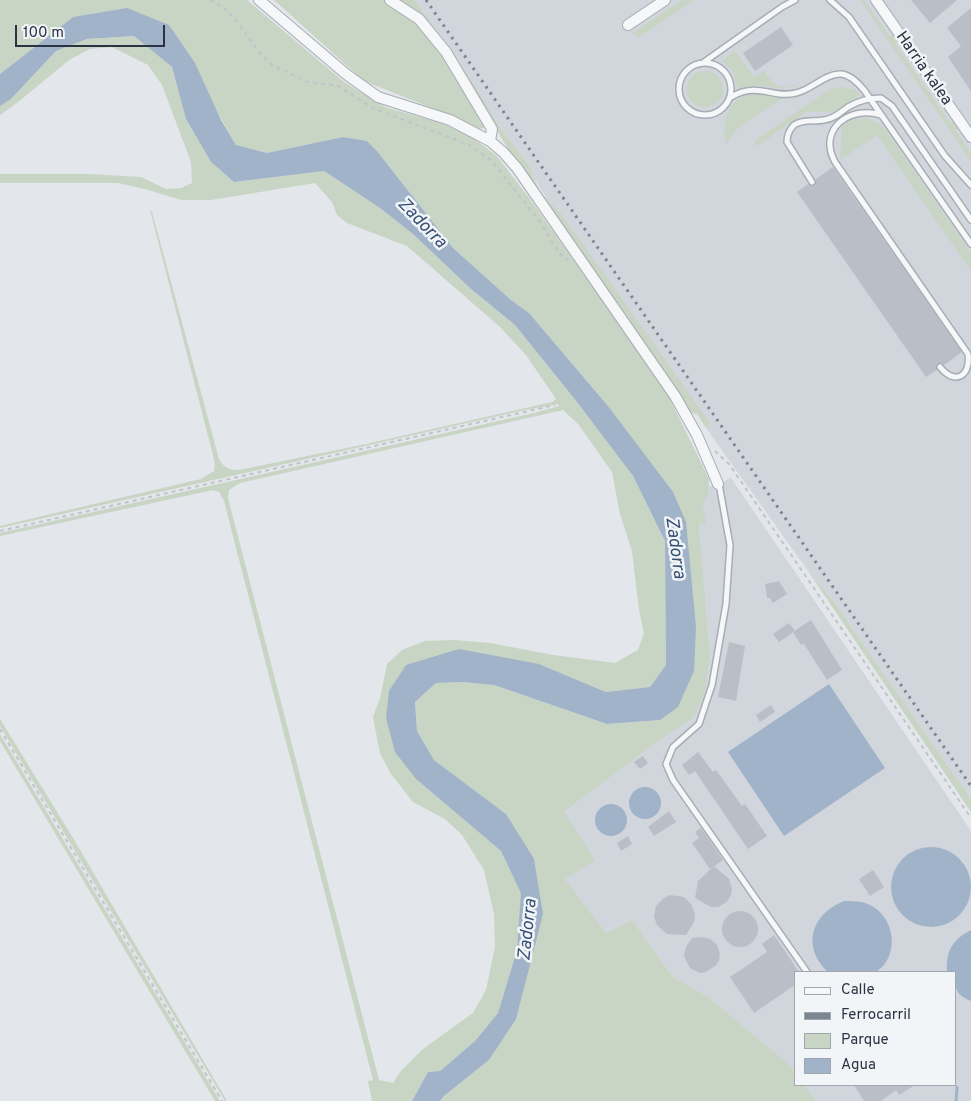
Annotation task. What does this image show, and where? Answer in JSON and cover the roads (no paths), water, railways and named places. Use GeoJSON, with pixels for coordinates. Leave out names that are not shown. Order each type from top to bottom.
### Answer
{"type":"FeatureCollection","features":[{"type":"Feature","properties":{"kind":"street"},"geometry":{"type":"LineString","coordinates":[[259,0],[346,74],[378,97],[450,120],[490,141],[502,152],[517,168],[675,396],[697,435],[718,484]]}},
{"type":"Feature","properties":{"kind":"street"},"geometry":{"type":"LineString","coordinates":[[390,0],[419,19],[446,52],[492,129],[490,141]]}},
{"type":"Feature","properties":{"kind":"street"},"geometry":{"type":"LineString","coordinates":[[628,25],[665,0]]}},
{"type":"Feature","properties":{"kind":"street","name":"Harria kalea"},"geometry":{"type":"LineString","coordinates":[[876,0],[971,137]]}},
{"type":"Feature","properties":{"kind":"lane"},"geometry":{"type":"LineString","coordinates":[[704,62],[716,65],[726,73],[732,84],[731,97],[726,105],[720,112],[709,116],[698,115],[688,110],[681,101],[678,90],[680,80],[686,70],[694,64],[704,62],[782,7],[795,0]]}},
{"type":"Feature","properties":{"kind":"lane"},"geometry":{"type":"LineString","coordinates":[[830,0],[850,17],[945,156],[971,186]]}},
{"type":"Feature","properties":{"kind":"lane"},"geometry":{"type":"LineString","coordinates":[[731,97],[751,90],[783,94],[796,93],[839,73],[856,81],[971,244]]}},
{"type":"Feature","properties":{"kind":"lane"},"geometry":{"type":"LineString","coordinates":[[812,182],[789,148],[787,136],[790,129],[804,121],[825,120],[859,102],[881,98],[892,106],[971,220]]}},
{"type":"Feature","properties":{"kind":"lane"},"geometry":{"type":"LineString","coordinates":[[881,115],[867,112],[843,119],[836,124],[831,132],[829,147],[835,162],[968,354],[969,369],[964,374],[952,377],[945,374],[940,368]]}},
{"type":"Feature","properties":{"kind":"lane"},"geometry":{"type":"LineString","coordinates":[[718,484],[730,546],[726,604],[712,685],[699,724],[673,747],[666,764],[673,780],[806,971]]}},
{"type":"Feature","properties":{"kind":"water","name":"Zadorra"},"geometry":{"type":"Polygon","coordinates":[[[127,8],[169,25],[195,63],[221,120],[236,145],[267,153],[343,137],[367,141],[377,151],[453,248],[511,300],[529,313],[608,406],[673,492],[686,522],[696,627],[694,671],[678,707],[660,720],[607,724],[494,685],[463,682],[436,683],[415,702],[417,731],[434,760],[506,814],[534,859],[543,914],[516,1019],[489,1060],[440,1101],[412,1101],[428,1072],[440,1071],[475,1041],[498,1013],[517,950],[521,893],[501,851],[416,779],[395,752],[386,718],[389,691],[406,665],[459,649],[539,664],[606,692],[650,687],[666,665],[665,541],[633,476],[515,325],[471,289],[413,234],[380,208],[324,171],[234,182],[211,162],[186,119],[172,67],[134,36],[87,39],[56,51],[11,99],[0,106],[0,74],[73,17],[127,8]]]}},
{"type":"Feature","properties":{"kind":"water"},"geometry":{"type":"Polygon","coordinates":[[[829,684],[885,768],[784,836],[728,752],[829,684]]]}},
{"type":"Feature","properties":{"kind":"water"},"geometry":{"type":"Polygon","coordinates":[[[645,787],[651,788],[656,792],[660,797],[660,809],[656,814],[651,818],[645,819],[639,818],[634,814],[630,809],[629,803],[630,797],[634,792],[639,788],[645,787]]]}},
{"type":"Feature","properties":{"kind":"water"},"geometry":{"type":"Polygon","coordinates":[[[611,804],[617,805],[622,809],[626,814],[626,826],[622,831],[617,835],[611,836],[605,835],[600,831],[596,826],[595,820],[596,814],[600,809],[605,805],[611,804]]]}},
{"type":"Feature","properties":{"kind":"water"},"geometry":{"type":"Polygon","coordinates":[[[931,847],[946,850],[959,859],[968,872],[971,887],[968,902],[959,915],[946,924],[931,927],[916,924],[903,915],[894,902],[891,887],[894,872],[903,859],[916,850],[931,847]]]}},
{"type":"Feature","properties":{"kind":"water"},"geometry":{"type":"Polygon","coordinates":[[[844,901],[859,902],[877,909],[884,917],[889,926],[892,946],[884,965],[877,971],[827,971],[820,962],[814,952],[812,942],[814,932],[817,923],[833,907],[844,901]]]}},
{"type":"Feature","properties":{"kind":"water"},"geometry":{"type":"Polygon","coordinates":[[[971,930],[971,1001],[962,996],[957,990],[956,971],[947,971],[951,947],[971,930]]]}},
{"type":"Feature","properties":{"kind":"waterway"},"geometry":{"type":"LineString","coordinates":[[956,1101],[957,1087]]}},
{"type":"Feature","properties":{"kind":"railway"},"geometry":{"type":"LineString","coordinates":[[426,0],[971,786]]}}]}
